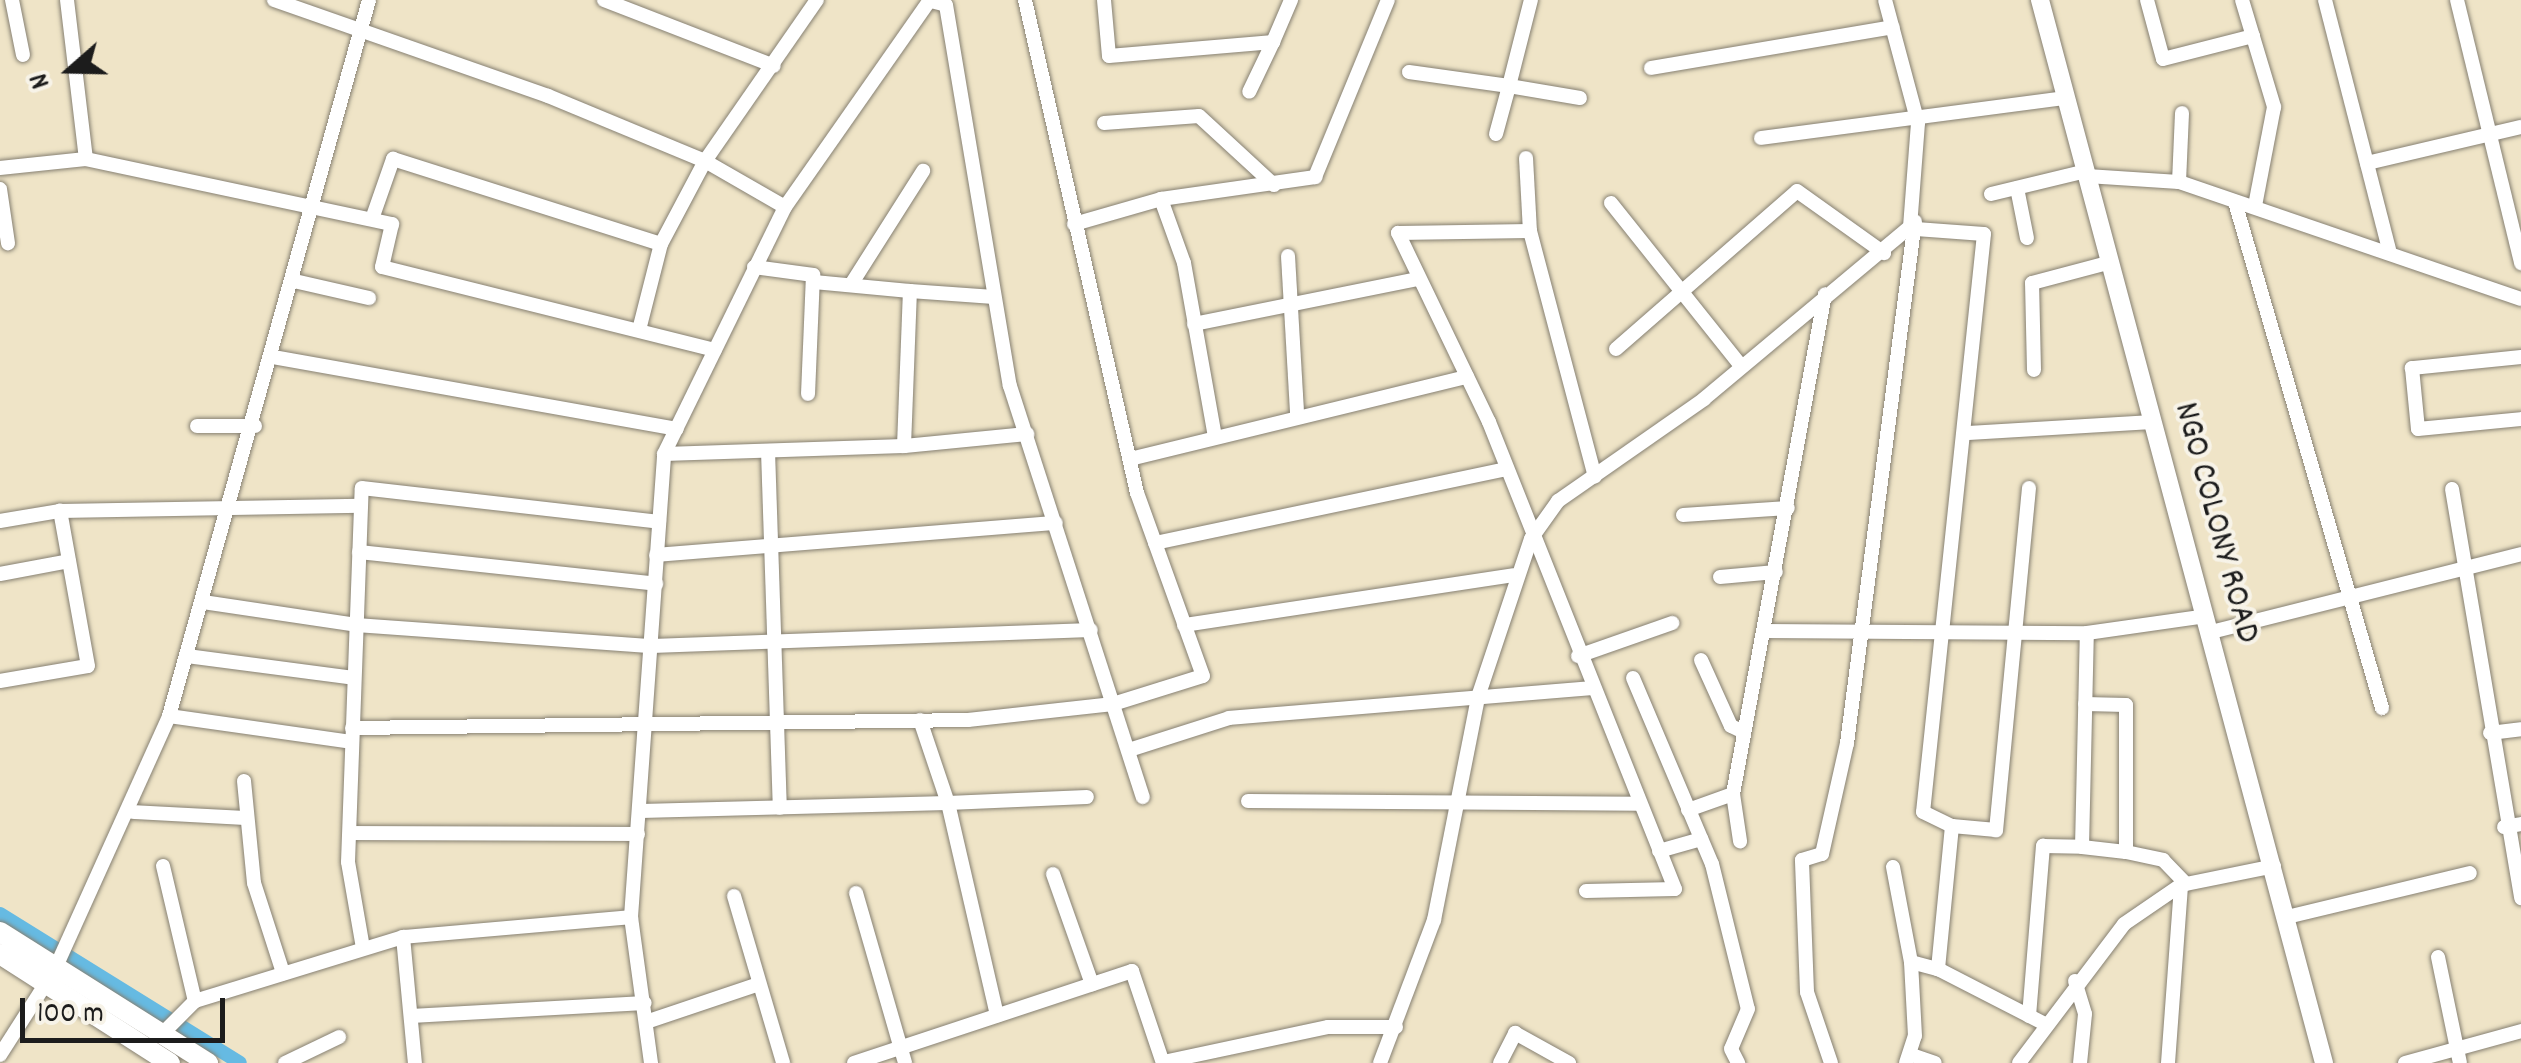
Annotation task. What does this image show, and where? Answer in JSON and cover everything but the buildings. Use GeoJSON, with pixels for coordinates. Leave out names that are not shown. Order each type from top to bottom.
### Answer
{"type":"FeatureCollection","features":[{"type":"Feature","properties":{"kind":"main road"},"geometry":{"type":"LineString","coordinates":[[0,932],[172,1025],[208,1063]]}},
{"type":"Feature","properties":{"kind":"main road"},"geometry":{"type":"LineString","coordinates":[[0,954],[57,965],[170,1063]]}},
{"type":"Feature","properties":{"kind":"street"},"geometry":{"type":"LineString","coordinates":[[12,0],[24,55]]}},
{"type":"Feature","properties":{"kind":"street"},"geometry":{"type":"LineString","coordinates":[[67,0],[86,159]]}},
{"type":"Feature","properties":{"kind":"street"},"geometry":{"type":"LineString","coordinates":[[274,0],[359,36],[548,96],[705,161],[785,207]]}},
{"type":"Feature","properties":{"kind":"street"},"geometry":{"type":"LineString","coordinates":[[0,1055],[57,965],[133,812],[169,716],[233,507],[368,0]]}},
{"type":"Feature","properties":{"kind":"street"},"geometry":{"type":"LineString","coordinates":[[604,0],[774,66]]}},
{"type":"Feature","properties":{"kind":"street"},"geometry":{"type":"LineString","coordinates":[[639,330],[660,244],[705,161],[817,0]]}},
{"type":"Feature","properties":{"kind":"street"},"geometry":{"type":"LineString","coordinates":[[169,716],[352,735],[920,720],[1112,704],[1203,676],[1155,543],[1130,459],[1025,0]]}},
{"type":"Feature","properties":{"kind":"street"},"geometry":{"type":"LineString","coordinates":[[1104,0],[1109,56],[1273,42]]}},
{"type":"Feature","properties":{"kind":"street"},"geometry":{"type":"LineString","coordinates":[[1250,92],[1291,0]]}},
{"type":"Feature","properties":{"kind":"street"},"geometry":{"type":"LineString","coordinates":[[1074,224],[1161,199],[1315,177],[1388,0]]}},
{"type":"Feature","properties":{"kind":"street"},"geometry":{"type":"LineString","coordinates":[[1496,134],[1531,0]]}},
{"type":"Feature","properties":{"kind":"street"},"geometry":{"type":"LineString","coordinates":[[1831,1063],[1807,992],[1802,860],[1822,854],[1847,744],[1856,635],[1915,222],[1918,123],[1885,0]]}},
{"type":"Feature","properties":{"kind":"street","name":"NGO COLONY ROAD"},"geometry":{"type":"LineString","coordinates":[[2040,0],[2324,1063]]}},
{"type":"Feature","properties":{"kind":"street"},"geometry":{"type":"LineString","coordinates":[[2148,0],[2163,59],[2253,36]]}},
{"type":"Feature","properties":{"kind":"street"},"geometry":{"type":"LineString","coordinates":[[2242,0],[2274,106],[2255,206]]}},
{"type":"Feature","properties":{"kind":"street"},"geometry":{"type":"LineString","coordinates":[[2326,0],[2389,250]]}},
{"type":"Feature","properties":{"kind":"street"},"geometry":{"type":"LineString","coordinates":[[2457,0],[2520,257]]}},
{"type":"Feature","properties":{"kind":"street"},"geometry":{"type":"LineString","coordinates":[[651,1063],[649,1020],[631,917],[648,730],[664,454],[785,207],[935,1],[946,5],[994,296],[1027,434],[1143,797]]}},
{"type":"Feature","properties":{"kind":"street"},"geometry":{"type":"LineString","coordinates":[[1651,68],[1892,26]]}},
{"type":"Feature","properties":{"kind":"street"},"geometry":{"type":"LineString","coordinates":[[1409,72],[1580,98]]}},
{"type":"Feature","properties":{"kind":"street"},"geometry":{"type":"LineString","coordinates":[[1761,138],[1918,123],[2066,98]]}},
{"type":"Feature","properties":{"kind":"street"},"geometry":{"type":"LineString","coordinates":[[2179,182],[2182,113]]}},
{"type":"Feature","properties":{"kind":"street"},"geometry":{"type":"LineString","coordinates":[[1104,124],[1199,116],[1274,184]]}},
{"type":"Feature","properties":{"kind":"street"},"geometry":{"type":"LineString","coordinates":[[2367,163],[2521,127]]}},
{"type":"Feature","properties":{"kind":"street"},"geometry":{"type":"LineString","coordinates":[[1526,158],[1530,231],[1595,477]]}},
{"type":"Feature","properties":{"kind":"street"},"geometry":{"type":"LineString","coordinates":[[0,168],[86,159],[392,224],[382,267],[715,350]]}},
{"type":"Feature","properties":{"kind":"street"},"geometry":{"type":"LineString","coordinates":[[372,220],[392,159],[660,244]]}},
{"type":"Feature","properties":{"kind":"street"},"geometry":{"type":"LineString","coordinates":[[852,283],[923,170]]}},
{"type":"Feature","properties":{"kind":"street"},"geometry":{"type":"LineString","coordinates":[[1991,194],[2087,174],[2179,182],[2389,250],[2521,298]]}},
{"type":"Feature","properties":{"kind":"street"},"geometry":{"type":"LineString","coordinates":[[2017,188],[2028,238]]}},
{"type":"Feature","properties":{"kind":"street"},"geometry":{"type":"LineString","coordinates":[[0,189],[8,243]]}},
{"type":"Feature","properties":{"kind":"street"},"geometry":{"type":"LineString","coordinates":[[1616,350],[1797,191],[1884,253]]}},
{"type":"Feature","properties":{"kind":"street"},"geometry":{"type":"LineString","coordinates":[[1161,199],[1194,324],[1214,437]]}},
{"type":"Feature","properties":{"kind":"street"},"geometry":{"type":"LineString","coordinates":[[2235,202],[2382,708]]}},
{"type":"Feature","properties":{"kind":"street"},"geometry":{"type":"LineString","coordinates":[[1611,203],[1741,366]]}},
{"type":"Feature","properties":{"kind":"street"},"geometry":{"type":"LineString","coordinates":[[1380,1063],[1434,920],[1478,698],[1513,575],[1531,540],[1558,501],[1741,366],[1825,294],[1884,253],[1915,222]]}},
{"type":"Feature","properties":{"kind":"street"},"geometry":{"type":"LineString","coordinates":[[1915,222],[1984,234],[1967,434],[1950,496],[1923,812],[1952,826],[1996,830],[2018,634],[2029,488]]}},
{"type":"Feature","properties":{"kind":"street"},"geometry":{"type":"LineString","coordinates":[[1530,231],[1398,233],[1467,377],[1675,888],[1586,891]]}},
{"type":"Feature","properties":{"kind":"street"},"geometry":{"type":"LineString","coordinates":[[1288,256],[1297,413]]}},
{"type":"Feature","properties":{"kind":"street"},"geometry":{"type":"LineString","coordinates":[[2034,370],[2032,283],[2111,262]]}},
{"type":"Feature","properties":{"kind":"street"},"geometry":{"type":"LineString","coordinates":[[754,268],[814,282],[994,296]]}},
{"type":"Feature","properties":{"kind":"street"},"geometry":{"type":"LineString","coordinates":[[1194,324],[1418,279]]}},
{"type":"Feature","properties":{"kind":"street"},"geometry":{"type":"LineString","coordinates":[[294,281],[369,298]]}},
{"type":"Feature","properties":{"kind":"street"},"geometry":{"type":"LineString","coordinates":[[808,394],[814,282]]}},
{"type":"Feature","properties":{"kind":"street"},"geometry":{"type":"LineString","coordinates":[[904,446],[910,291]]}},
{"type":"Feature","properties":{"kind":"street"},"geometry":{"type":"LineString","coordinates":[[1740,842],[1733,794],[1825,294]]}},
{"type":"Feature","properties":{"kind":"street"},"geometry":{"type":"LineString","coordinates":[[274,357],[677,429]]}},
{"type":"Feature","properties":{"kind":"street"},"geometry":{"type":"LineString","coordinates":[[2521,357],[2412,368],[2418,429],[2521,418]]}},
{"type":"Feature","properties":{"kind":"street"},"geometry":{"type":"LineString","coordinates":[[1130,459],[1297,413],[1467,377]]}},
{"type":"Feature","properties":{"kind":"street"},"geometry":{"type":"LineString","coordinates":[[1967,434],[2154,422]]}},
{"type":"Feature","properties":{"kind":"street"},"geometry":{"type":"LineString","coordinates":[[197,426],[255,426]]}},
{"type":"Feature","properties":{"kind":"street"},"geometry":{"type":"LineString","coordinates":[[664,454],[904,446],[1027,434]]}},
{"type":"Feature","properties":{"kind":"street"},"geometry":{"type":"LineString","coordinates":[[768,451],[780,808]]}},
{"type":"Feature","properties":{"kind":"street"},"geometry":{"type":"LineString","coordinates":[[1155,543],[1502,470]]}},
{"type":"Feature","properties":{"kind":"street"},"geometry":{"type":"LineString","coordinates":[[363,948],[350,833],[362,488],[659,522]]}},
{"type":"Feature","properties":{"kind":"street"},"geometry":{"type":"LineString","coordinates":[[2452,488],[2504,827],[2521,898]]}},
{"type":"Feature","properties":{"kind":"street"},"geometry":{"type":"LineString","coordinates":[[0,521],[60,511],[362,506]]}},
{"type":"Feature","properties":{"kind":"street"},"geometry":{"type":"LineString","coordinates":[[1682,515],[1788,508]]}},
{"type":"Feature","properties":{"kind":"street"},"geometry":{"type":"LineString","coordinates":[[0,682],[88,666],[60,511]]}},
{"type":"Feature","properties":{"kind":"street"},"geometry":{"type":"LineString","coordinates":[[656,554],[772,550],[1056,523]]}},
{"type":"Feature","properties":{"kind":"street"},"geometry":{"type":"LineString","coordinates":[[359,552],[656,584]]}},
{"type":"Feature","properties":{"kind":"street"},"geometry":{"type":"LineString","coordinates":[[1764,631],[1856,635],[2086,633],[2208,624],[2350,598],[2521,554]]}},
{"type":"Feature","properties":{"kind":"street"},"geometry":{"type":"LineString","coordinates":[[0,574],[69,562]]}},
{"type":"Feature","properties":{"kind":"street"},"geometry":{"type":"LineString","coordinates":[[1720,577],[1776,572]]}},
{"type":"Feature","properties":{"kind":"street"},"geometry":{"type":"LineString","coordinates":[[1184,625],[1513,575]]}},
{"type":"Feature","properties":{"kind":"street"},"geometry":{"type":"LineString","coordinates":[[203,602],[356,625],[652,646],[1091,630]]}},
{"type":"Feature","properties":{"kind":"street"},"geometry":{"type":"LineString","coordinates":[[1578,656],[1672,623]]}},
{"type":"Feature","properties":{"kind":"street"},"geometry":{"type":"LineString","coordinates":[[2082,847],[2086,633]]}},
{"type":"Feature","properties":{"kind":"street"},"geometry":{"type":"LineString","coordinates":[[187,656],[354,678]]}},
{"type":"Feature","properties":{"kind":"street"},"geometry":{"type":"LineString","coordinates":[[1701,660],[1730,726],[1744,732]]}},
{"type":"Feature","properties":{"kind":"street"},"geometry":{"type":"LineString","coordinates":[[1632,678],[1701,839],[1746,1001],[1731,1049],[1738,1063]]}},
{"type":"Feature","properties":{"kind":"street"},"geometry":{"type":"LineString","coordinates":[[1129,750],[1229,718],[1592,688]]}},
{"type":"Feature","properties":{"kind":"street"},"geometry":{"type":"LineString","coordinates":[[2085,704],[2126,705],[2126,852]]}},
{"type":"Feature","properties":{"kind":"street"},"geometry":{"type":"LineString","coordinates":[[920,720],[948,803],[996,1016]]}},
{"type":"Feature","properties":{"kind":"street"},"geometry":{"type":"LineString","coordinates":[[2490,733],[2521,730]]}},
{"type":"Feature","properties":{"kind":"street"},"geometry":{"type":"LineString","coordinates":[[244,782],[243,818],[283,973]]}},
{"type":"Feature","properties":{"kind":"street"},"geometry":{"type":"LineString","coordinates":[[1688,810],[1733,794]]}},
{"type":"Feature","properties":{"kind":"street"},"geometry":{"type":"LineString","coordinates":[[641,811],[1087,797]]}},
{"type":"Feature","properties":{"kind":"street"},"geometry":{"type":"LineString","coordinates":[[1248,801],[1639,804]]}},
{"type":"Feature","properties":{"kind":"street"},"geometry":{"type":"LineString","coordinates":[[133,812],[243,818]]}},
{"type":"Feature","properties":{"kind":"street"},"geometry":{"type":"LineString","coordinates":[[2504,827],[2521,824]]}},
{"type":"Feature","properties":{"kind":"street"},"geometry":{"type":"LineString","coordinates":[[1938,969],[1952,826]]}},
{"type":"Feature","properties":{"kind":"street"},"geometry":{"type":"LineString","coordinates":[[350,833],[638,834]]}},
{"type":"Feature","properties":{"kind":"street"},"geometry":{"type":"LineString","coordinates":[[1660,851],[1701,839]]}},
{"type":"Feature","properties":{"kind":"street"},"geometry":{"type":"LineString","coordinates":[[2029,1016],[2043,846],[2126,852],[2164,860],[2184,884],[2168,1063]]}},
{"type":"Feature","properties":{"kind":"street"},"geometry":{"type":"LineString","coordinates":[[163,866],[195,1001]]}},
{"type":"Feature","properties":{"kind":"street"},"geometry":{"type":"LineString","coordinates":[[2019,1063],[2075,981],[2124,924],[2184,884],[2274,866]]}},
{"type":"Feature","properties":{"kind":"street"},"geometry":{"type":"LineString","coordinates":[[1894,867],[1910,962],[1909,1059],[1935,1063]]}},
{"type":"Feature","properties":{"kind":"street"},"geometry":{"type":"LineString","coordinates":[[2288,918],[2470,873]]}},
{"type":"Feature","properties":{"kind":"street"},"geometry":{"type":"LineString","coordinates":[[1053,874],[1092,984]]}},
{"type":"Feature","properties":{"kind":"street"},"geometry":{"type":"LineString","coordinates":[[856,894],[905,1063]]}},
{"type":"Feature","properties":{"kind":"street"},"geometry":{"type":"LineString","coordinates":[[734,896],[783,1063]]}},
{"type":"Feature","properties":{"kind":"street"},"geometry":{"type":"LineString","coordinates":[[172,1025],[195,1001],[403,937],[631,917]]}},
{"type":"Feature","properties":{"kind":"street"},"geometry":{"type":"LineString","coordinates":[[403,937],[415,1063]]}},
{"type":"Feature","properties":{"kind":"street"},"geometry":{"type":"LineString","coordinates":[[2438,957],[2459,1057]]}},
{"type":"Feature","properties":{"kind":"street"},"geometry":{"type":"LineString","coordinates":[[1910,962],[1938,969],[2045,1024]]}},
{"type":"Feature","properties":{"kind":"street"},"geometry":{"type":"LineString","coordinates":[[854,1063],[1132,971],[1168,1062],[1328,1027],[1396,1026]]}},
{"type":"Feature","properties":{"kind":"street"},"geometry":{"type":"LineString","coordinates":[[2075,981],[2085,1014],[2080,1063]]}},
{"type":"Feature","properties":{"kind":"street"},"geometry":{"type":"LineString","coordinates":[[649,1020],[760,984]]}},
{"type":"Feature","properties":{"kind":"street"},"geometry":{"type":"LineString","coordinates":[[411,1016],[646,1002]]}},
{"type":"Feature","properties":{"kind":"street"},"geometry":{"type":"LineString","coordinates":[[2405,1063],[2459,1057],[2521,1031]]}},
{"type":"Feature","properties":{"kind":"street"},"geometry":{"type":"LineString","coordinates":[[1500,1063],[1515,1033],[1569,1063]]}},
{"type":"Feature","properties":{"kind":"street"},"geometry":{"type":"LineString","coordinates":[[285,1063],[339,1037]]}},
{"type":"Feature","properties":{"kind":"waterway"},"geometry":{"type":"LineString","coordinates":[[0,914],[240,1063]]}}]}
